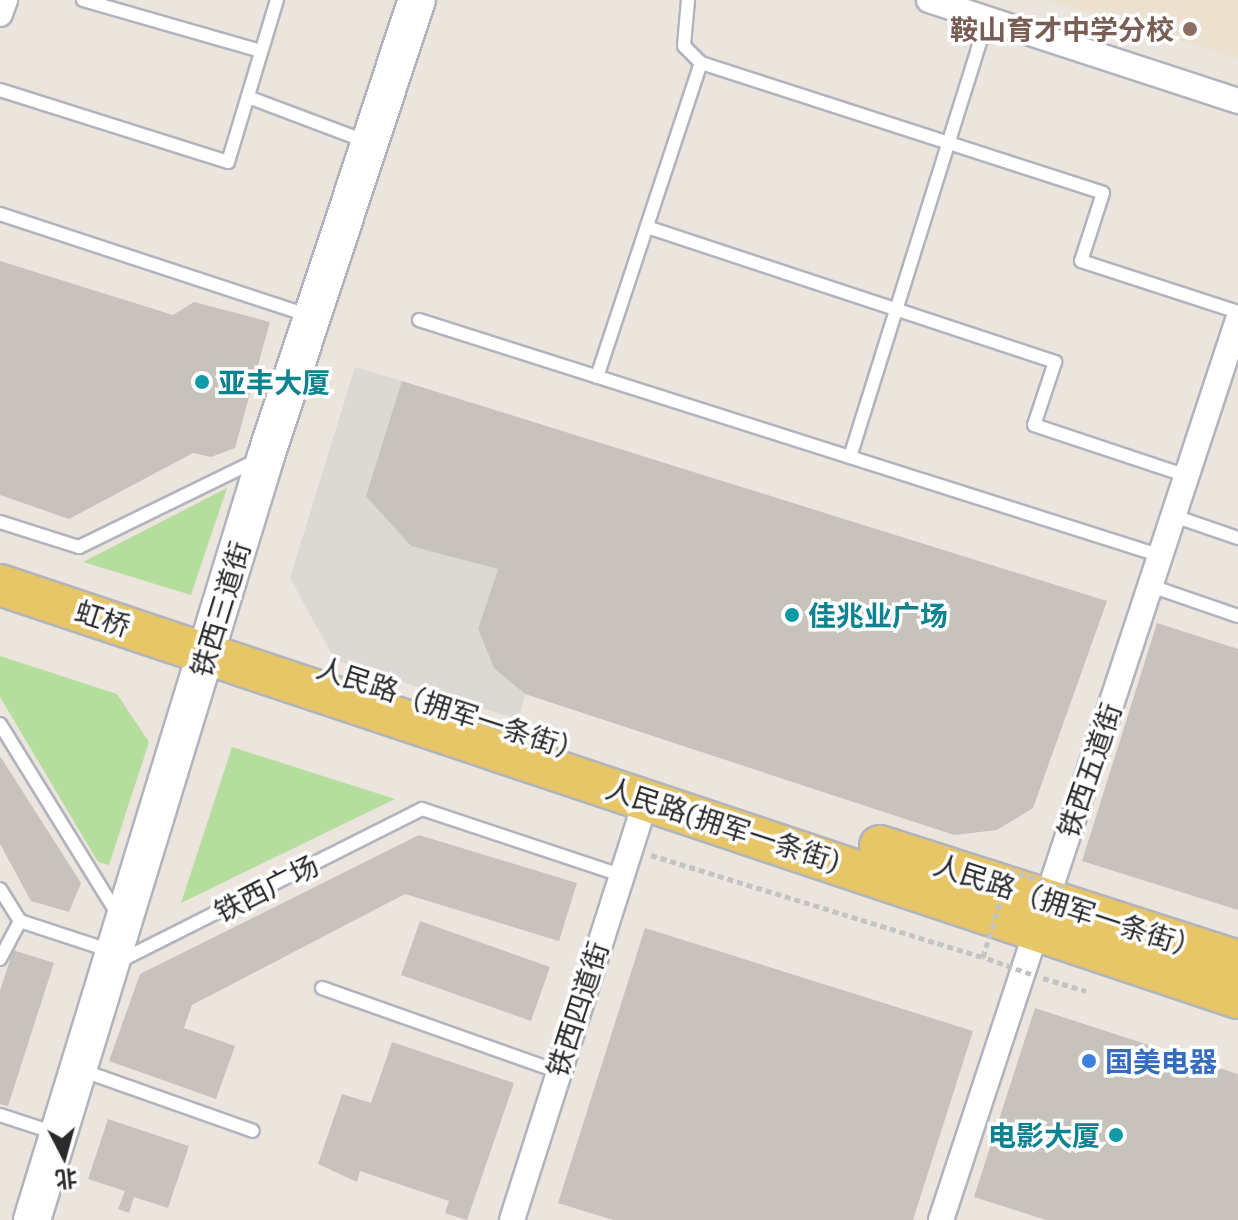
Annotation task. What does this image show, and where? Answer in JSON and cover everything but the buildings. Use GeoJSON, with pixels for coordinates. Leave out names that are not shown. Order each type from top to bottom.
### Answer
{"type":"FeatureCollection","features":[{"type":"Feature","properties":{"kind":"main road","name":"铁西三道街"},"geometry":{"type":"LineString","coordinates":[[32,1220],[266,456],[417,0]]}},
{"type":"Feature","properties":{"kind":"main road","name":"虹桥"},"geometry":{"type":"LineString","coordinates":[[0,585],[210,642]]}},
{"type":"Feature","properties":{"kind":"main road","name":"人民路(拥军一条街)"},"geometry":{"type":"LineString","coordinates":[[210,642],[646,800],[1049,904],[1238,998]]}},
{"type":"Feature","properties":{"kind":"main road","name":"人民路（拥军一条街）"},"geometry":{"type":"LineString","coordinates":[[210,642],[1238,961]]}},
{"type":"Feature","properties":{"kind":"street"},"geometry":{"type":"LineString","coordinates":[[0,14],[5,0]]}},
{"type":"Feature","properties":{"kind":"street"},"geometry":{"type":"LineString","coordinates":[[929,0],[1238,101]]}},
{"type":"Feature","properties":{"kind":"street","name":"铁西五道街"},"geometry":{"type":"LineString","coordinates":[[941,1220],[1049,904],[1187,476],[1236,336]]}},
{"type":"Feature","properties":{"kind":"street","name":"铁西四道街"},"geometry":{"type":"LineString","coordinates":[[512,1220],[557,1071],[646,800]]}},
{"type":"Feature","properties":{"kind":"lane"},"geometry":{"type":"LineString","coordinates":[[83,0],[261,51]]}},
{"type":"Feature","properties":{"kind":"lane"},"geometry":{"type":"LineString","coordinates":[[0,90],[228,162],[277,0]]}},
{"type":"Feature","properties":{"kind":"lane"},"geometry":{"type":"LineString","coordinates":[[688,0],[684,46],[701,63],[1103,193],[1081,261],[1238,312]]}},
{"type":"Feature","properties":{"kind":"lane"},"geometry":{"type":"LineString","coordinates":[[850,457],[893,309],[987,19]]}},
{"type":"Feature","properties":{"kind":"lane"},"geometry":{"type":"LineString","coordinates":[[597,377],[701,63]]}},
{"type":"Feature","properties":{"kind":"lane"},"geometry":{"type":"LineString","coordinates":[[248,97],[371,143]]}},
{"type":"Feature","properties":{"kind":"lane"},"geometry":{"type":"LineString","coordinates":[[0,214],[313,317]]}},
{"type":"Feature","properties":{"kind":"lane"},"geometry":{"type":"LineString","coordinates":[[647,227],[1055,362],[1034,425],[1187,476]]}},
{"type":"Feature","properties":{"kind":"lane"},"geometry":{"type":"LineString","coordinates":[[419,320],[1161,556]]}},
{"type":"Feature","properties":{"kind":"lane"},"geometry":{"type":"LineString","coordinates":[[0,522],[79,547],[266,456]]}},
{"type":"Feature","properties":{"kind":"lane"},"geometry":{"type":"LineString","coordinates":[[1174,516],[1238,538]]}},
{"type":"Feature","properties":{"kind":"lane"},"geometry":{"type":"LineString","coordinates":[[1151,586],[1238,616]]}},
{"type":"Feature","properties":{"kind":"lane"},"geometry":{"type":"LineString","coordinates":[[0,724],[116,948]]}},
{"type":"Feature","properties":{"kind":"lane","name":"铁西广场"},"geometry":{"type":"LineString","coordinates":[[116,948],[422,809],[620,875]]}},
{"type":"Feature","properties":{"kind":"lane"},"geometry":{"type":"LineString","coordinates":[[0,889],[20,921],[116,948]]}},
{"type":"Feature","properties":{"kind":"lane"},"geometry":{"type":"LineString","coordinates":[[0,959],[3,942],[20,921]]}},
{"type":"Feature","properties":{"kind":"lane"},"geometry":{"type":"LineString","coordinates":[[322,988],[557,1071]]}},
{"type":"Feature","properties":{"kind":"lane"},"geometry":{"type":"LineString","coordinates":[[78,1069],[253,1131]]}},
{"type":"Feature","properties":{"kind":"lane"},"geometry":{"type":"LineString","coordinates":[[0,1115],[58,1133]]}},
{"type":"Feature","properties":{"kind":"path"},"geometry":{"type":"LineString","coordinates":[[629,848],[1086,991]]}},
{"type":"Feature","properties":{"kind":"path"},"geometry":{"type":"LineString","coordinates":[[983,957],[1010,871],[1049,904]]}},
{"type":"Feature","properties":{"kind":"shaded area","name":"鞍山育才中学分校"},"geometry":{"type":"Polygon","coordinates":[[[1047,0],[1238,0],[1238,58],[1047,0]]]}},
{"type":"Feature","properties":{"kind":"shaded area"},"geometry":{"type":"Polygon","coordinates":[[[355,367],[402,381],[498,569],[478,629],[494,668],[525,694],[519,720],[335,660],[290,578],[355,367]]]}},
{"type":"Feature","properties":{"kind":"green space"},"geometry":{"type":"Polygon","coordinates":[[[227,488],[191,595],[83,562],[227,488]]]}},
{"type":"Feature","properties":{"kind":"green space"},"geometry":{"type":"Polygon","coordinates":[[[0,656],[117,694],[149,742],[109,865],[98,862],[0,697],[0,656]]]}},
{"type":"Feature","properties":{"kind":"green space"},"geometry":{"type":"Polygon","coordinates":[[[232,747],[395,799],[181,903],[232,747]]]}},
{"type":"Feature","properties":{"kind":"place","name":"鞍山育才中学分校"},"geometry":{"type":"Point","coordinates":[1190,29]}},
{"type":"Feature","properties":{"kind":"place","name":"亚丰大厦"},"geometry":{"type":"Point","coordinates":[202,382]}},
{"type":"Feature","properties":{"kind":"place","name":"佳兆业广场"},"geometry":{"type":"Point","coordinates":[792,615]}},
{"type":"Feature","properties":{"kind":"place","name":"国美电器"},"geometry":{"type":"Point","coordinates":[1089,1061]}},
{"type":"Feature","properties":{"kind":"place","name":"电影大厦"},"geometry":{"type":"Point","coordinates":[1116,1135]}}]}
